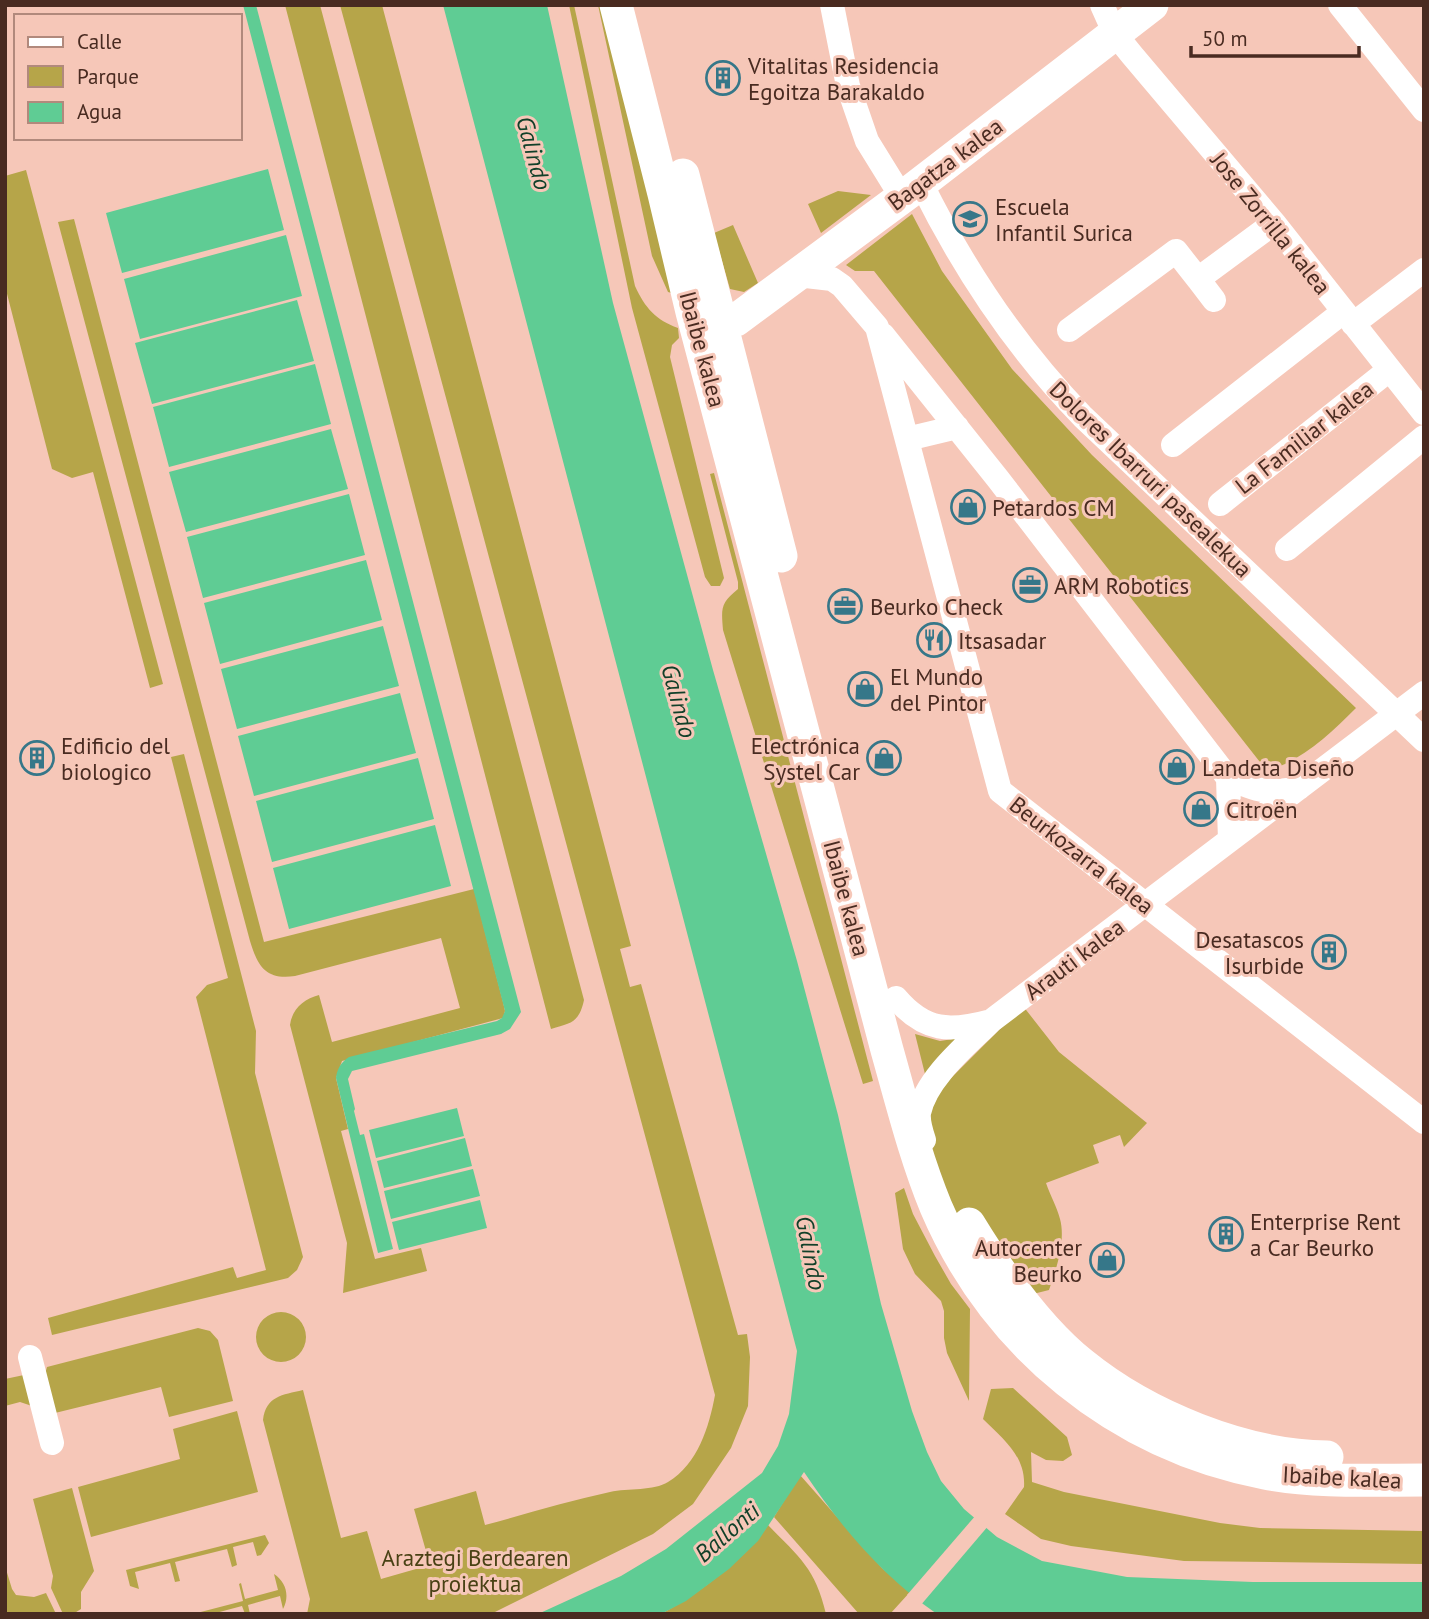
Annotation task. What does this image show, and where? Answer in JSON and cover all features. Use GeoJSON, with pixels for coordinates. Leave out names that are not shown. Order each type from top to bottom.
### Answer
{"type":"FeatureCollection","features":[{"type":"Feature","properties":{"kind":"main road","name":"Ibaibe kalea"},"geometry":{"type":"LineString","coordinates":[[615,5],[692,312],[890,1062],[915,1149],[954,1244],[994,1307],[1030,1348],[1099,1406],[1137,1430],[1202,1457],[1265,1473],[1321,1480],[1424,1480]]}},
{"type":"Feature","properties":{"kind":"main road","name":"Ibaibe kalea"},"geometry":{"type":"LineString","coordinates":[[638,5],[727,315],[731,331],[730,360],[923,1100],[948,1177],[965,1217],[991,1260],[1038,1320],[1082,1364],[1139,1403],[1210,1435],[1262,1448],[1315,1457],[1424,1457]]}},
{"type":"Feature","properties":{"kind":"main road","name":"Bagatza kalea"},"geometry":{"type":"LineString","coordinates":[[727,315],[797,275],[911,190],[1109,20],[1152,5]]}},
{"type":"Feature","properties":{"kind":"main road"},"geometry":{"type":"LineString","coordinates":[[664,194],[679,214],[698,290],[704,299],[727,315]]}},
{"type":"Feature","properties":{"kind":"street","name":"Dolores Ibarruri pasealekua"},"geometry":{"type":"LineString","coordinates":[[832,5],[848,86],[867,141],[946,232],[985,296],[1046,378],[1083,417],[1424,740]]}},
{"type":"Feature","properties":{"kind":"street"},"geometry":{"type":"LineString","coordinates":[[1340,5],[1424,110]]}},
{"type":"Feature","properties":{"kind":"street","name":"Jose Zorrilla kalea"},"geometry":{"type":"LineString","coordinates":[[1109,20],[1424,413]]}},
{"type":"Feature","properties":{"kind":"street"},"geometry":{"type":"LineString","coordinates":[[1198,279],[1274,223]]}},
{"type":"Feature","properties":{"kind":"street"},"geometry":{"type":"LineString","coordinates":[[1069,330],[1176,251],[1214,300]]}},
{"type":"Feature","properties":{"kind":"street"},"geometry":{"type":"LineString","coordinates":[[1173,445],[1348,318],[1424,270]]}},
{"type":"Feature","properties":{"kind":"street","name":"Beurkozarra kalea"},"geometry":{"type":"LineString","coordinates":[[797,275],[832,279],[842,286],[877,327],[1000,791],[1424,1122]]}},
{"type":"Feature","properties":{"kind":"street"},"geometry":{"type":"LineString","coordinates":[[877,327],[1228,779],[1253,789],[1273,793],[1300,788]]}},
{"type":"Feature","properties":{"kind":"street","name":"La Familiar kalea"},"geometry":{"type":"LineString","coordinates":[[1220,504],[1388,370]]}},
{"type":"Feature","properties":{"kind":"street"},"geometry":{"type":"LineString","coordinates":[[907,439],[957,427]]}},
{"type":"Feature","properties":{"kind":"street"},"geometry":{"type":"LineString","coordinates":[[1287,549],[1424,437]]}},
{"type":"Feature","properties":{"kind":"street","name":"Arauti kalea"},"geometry":{"type":"LineString","coordinates":[[923,1100],[933,1083],[992,1021],[1424,693]]}},
{"type":"Feature","properties":{"kind":"street"},"geometry":{"type":"LineString","coordinates":[[1228,779],[1230,841]]}},
{"type":"Feature","properties":{"kind":"street","name":"Arauti kalea"},"geometry":{"type":"LineString","coordinates":[[896,998],[909,1014],[936,1026],[962,1029],[992,1021]]}},
{"type":"Feature","properties":{"kind":"street"},"geometry":{"type":"LineString","coordinates":[[923,1100],[919,1115],[921,1131],[938,1185],[943,1220]]}},
{"type":"Feature","properties":{"kind":"street"},"geometry":{"type":"LineString","coordinates":[[30,1357],[52,1443]]}},
{"type":"Feature","properties":{"kind":"green space"},"geometry":{"type":"Polygon","coordinates":[[[285,5],[320,5],[584,1000],[577,1018],[551,1029],[285,5]]]}},
{"type":"Feature","properties":{"kind":"green space","name":"Araztegi Berdearen proiektua"},"geometry":{"type":"Polygon","coordinates":[[[340,5],[382,5],[631,946],[620,949],[630,987],[641,984],[738,1335],[747,1334],[750,1357],[748,1406],[731,1448],[693,1504],[653,1534],[491,1614],[307,1614],[310,1599],[263,1420],[271,1401],[303,1390],[341,1538],[367,1531],[381,1579],[430,1565],[414,1509],[476,1491],[485,1525],[594,1496],[656,1487],[668,1482],[687,1465],[700,1444],[715,1395],[340,5]]]}},
{"type":"Feature","properties":{"kind":"green space"},"geometry":{"type":"Polygon","coordinates":[[[569,5],[574,5],[635,286],[652,312],[678,328],[679,338],[672,345],[670,357],[724,578],[720,586],[711,586],[705,577],[632,308],[569,5]]]}},
{"type":"Feature","properties":{"kind":"green space"},"geometry":{"type":"Polygon","coordinates":[[[598,5],[675,294],[668,292],[652,256],[598,5]]]}},
{"type":"Feature","properties":{"kind":"green space"},"geometry":{"type":"Polygon","coordinates":[[[26,170],[163,684],[150,688],[93,472],[72,478],[52,469],[5,286],[5,176],[26,170]]]}},
{"type":"Feature","properties":{"kind":"green space"},"geometry":{"type":"Polygon","coordinates":[[[838,191],[871,195],[821,233],[808,204],[838,191]]]}},
{"type":"Feature","properties":{"kind":"green space"},"geometry":{"type":"Polygon","coordinates":[[[912,214],[942,271],[1012,369],[1092,455],[1356,708],[1315,745],[1292,760],[1267,771],[874,271],[855,271],[846,265],[912,214]]]}},
{"type":"Feature","properties":{"kind":"green space"},"geometry":{"type":"Polygon","coordinates":[[[74,219],[264,942],[474,889],[503,1002],[503,1018],[342,1061],[336,1078],[348,1129],[341,1131],[375,1259],[421,1248],[427,1271],[343,1293],[347,1243],[290,1025],[293,1014],[300,1006],[319,995],[332,1042],[460,1008],[441,938],[295,976],[270,974],[256,958],[58,222],[74,219]]]}},
{"type":"Feature","properties":{"kind":"green space"},"geometry":{"type":"Polygon","coordinates":[[[733,225],[758,283],[744,292],[730,289],[714,233],[733,225]]]}},
{"type":"Feature","properties":{"kind":"green space"},"geometry":{"type":"Polygon","coordinates":[[[714,473],[873,1081],[863,1084],[723,630],[723,606],[738,589],[738,582],[710,474],[714,473]]]}},
{"type":"Feature","properties":{"kind":"green space"},"geometry":{"type":"Polygon","coordinates":[[[184,754],[256,1031],[255,1073],[303,1257],[297,1270],[288,1278],[52,1335],[48,1318],[233,1267],[237,1278],[266,1270],[196,997],[207,985],[228,978],[171,757],[184,754]]]}},
{"type":"Feature","properties":{"kind":"green space"},"geometry":{"type":"Polygon","coordinates":[[[1023,1006],[1059,1052],[1147,1123],[1124,1147],[1120,1135],[1093,1145],[1099,1163],[1046,1183],[1060,1219],[1061,1246],[1049,1290],[1029,1295],[968,1250],[913,1116],[1023,1006]]]}},
{"type":"Feature","properties":{"kind":"green space"},"geometry":{"type":"Polygon","coordinates":[[[915,1034],[940,1041],[966,1037],[926,1078],[915,1034]]]}},
{"type":"Feature","properties":{"kind":"green space"},"geometry":{"type":"Polygon","coordinates":[[[904,1188],[913,1214],[935,1256],[970,1309],[969,1401],[947,1353],[941,1301],[915,1274],[903,1249],[895,1193],[904,1188]]]}},
{"type":"Feature","properties":{"kind":"green space"},"geometry":{"type":"Polygon","coordinates":[[[281,1312],[299,1319],[306,1337],[299,1355],[281,1362],[263,1355],[256,1337],[263,1319],[281,1312]]]}},
{"type":"Feature","properties":{"kind":"green space"},"geometry":{"type":"Polygon","coordinates":[[[198,1328],[210,1331],[218,1340],[233,1401],[169,1417],[161,1387],[55,1413],[45,1374],[47,1367],[198,1328]]]}},
{"type":"Feature","properties":{"kind":"green space"},"geometry":{"type":"Polygon","coordinates":[[[24,1375],[32,1406],[20,1402],[5,1406],[5,1379],[24,1375]]]}},
{"type":"Feature","properties":{"kind":"green space"},"geometry":{"type":"Polygon","coordinates":[[[1013,1388],[1067,1437],[1072,1455],[1063,1461],[1046,1460],[1031,1452],[1032,1482],[1064,1492],[1220,1523],[1260,1528],[1424,1531],[1424,1564],[1184,1561],[1071,1546],[1041,1539],[1005,1514],[1024,1487],[1024,1476],[1012,1449],[983,1419],[991,1389],[1013,1388]]]}},
{"type":"Feature","properties":{"kind":"green space"},"geometry":{"type":"Polygon","coordinates":[[[237,1411],[258,1492],[91,1537],[78,1487],[180,1459],[173,1429],[237,1411]]]}},
{"type":"Feature","properties":{"kind":"green space"},"geometry":{"type":"Polygon","coordinates":[[[800,1475],[882,1568],[910,1592],[890,1614],[859,1614],[774,1517],[800,1475]]]}},
{"type":"Feature","properties":{"kind":"green space"},"geometry":{"type":"Polygon","coordinates":[[[72,1488],[94,1571],[81,1592],[81,1609],[73,1614],[63,1614],[51,1588],[53,1576],[33,1499],[72,1488]]]}},
{"type":"Feature","properties":{"kind":"green space"},"geometry":{"type":"Polygon","coordinates":[[[768,1525],[798,1556],[811,1574],[826,1614],[661,1614],[720,1575],[759,1538],[768,1525]]]}},
{"type":"Feature","properties":{"kind":"green space"},"geometry":{"type":"Polygon","coordinates":[[[265,1535],[269,1543],[261,1555],[257,1556],[253,1542],[233,1547],[237,1565],[232,1567],[227,1549],[175,1562],[180,1581],[175,1582],[170,1563],[135,1572],[139,1589],[130,1586],[126,1570],[265,1535]]]}},
{"type":"Feature","properties":{"kind":"green space"},"geometry":{"type":"Polygon","coordinates":[[[5,1566],[16,1595],[34,1597],[46,1593],[56,1614],[5,1614],[5,1566]]]}},
{"type":"Feature","properties":{"kind":"green space"},"geometry":{"type":"Polygon","coordinates":[[[274,1574],[286,1590],[283,1609],[280,1596],[248,1605],[250,1614],[245,1614],[242,1606],[212,1614],[193,1614],[243,1601],[241,1583],[245,1599],[278,1590],[274,1574]]]}},
{"type":"Feature","properties":{"kind":"water"},"geometry":{"type":"Polygon","coordinates":[[[243,5],[256,5],[521,1012],[510,1029],[501,1034],[352,1071],[348,1079],[354,1111],[360,1135],[364,1134],[393,1249],[378,1253],[336,1078],[338,1069],[349,1057],[497,1021],[505,1011],[243,5]]]}},
{"type":"Feature","properties":{"kind":"water"},"geometry":{"type":"Polygon","coordinates":[[[443,5],[547,5],[613,303],[713,670],[797,961],[838,1115],[881,1304],[912,1411],[941,1481],[964,1509],[997,1537],[1042,1561],[1127,1577],[1253,1582],[1424,1582],[1424,1614],[937,1614],[898,1583],[863,1549],[832,1512],[804,1472],[758,1541],[729,1569],[686,1601],[661,1614],[538,1614],[621,1576],[666,1549],[762,1473],[778,1446],[789,1414],[797,1351],[443,5]]]}},
{"type":"Feature","properties":{"kind":"water"},"geometry":{"type":"Polygon","coordinates":[[[268,169],[284,230],[122,273],[106,213],[268,169]]]}},
{"type":"Feature","properties":{"kind":"water"},"geometry":{"type":"Polygon","coordinates":[[[286,235],[302,296],[140,339],[124,279],[286,235]]]}},
{"type":"Feature","properties":{"kind":"water"},"geometry":{"type":"Polygon","coordinates":[[[297,300],[314,361],[152,404],[135,343],[297,300]]]}},
{"type":"Feature","properties":{"kind":"water"},"geometry":{"type":"Polygon","coordinates":[[[315,364],[331,424],[169,467],[153,407],[315,364]]]}},
{"type":"Feature","properties":{"kind":"water"},"geometry":{"type":"Polygon","coordinates":[[[331,429],[348,489],[186,532],[169,472],[331,429]]]}},
{"type":"Feature","properties":{"kind":"water"},"geometry":{"type":"Polygon","coordinates":[[[349,494],[365,555],[203,598],[187,537],[349,494]]]}},
{"type":"Feature","properties":{"kind":"water"},"geometry":{"type":"Polygon","coordinates":[[[366,560],[382,620],[220,664],[204,603],[366,560]]]}},
{"type":"Feature","properties":{"kind":"water"},"geometry":{"type":"Polygon","coordinates":[[[383,626],[399,686],[237,729],[221,669],[383,626]]]}},
{"type":"Feature","properties":{"kind":"water"},"geometry":{"type":"Polygon","coordinates":[[[400,693],[416,753],[254,796],[238,736],[400,693]]]}},
{"type":"Feature","properties":{"kind":"water"},"geometry":{"type":"Polygon","coordinates":[[[418,758],[434,819],[272,862],[256,801],[418,758]]]}},
{"type":"Feature","properties":{"kind":"water"},"geometry":{"type":"Polygon","coordinates":[[[435,825],[451,886],[289,929],[273,868],[435,825]]]}},
{"type":"Feature","properties":{"kind":"water"},"geometry":{"type":"Polygon","coordinates":[[[457,1108],[464,1136],[376,1158],[369,1130],[457,1108]]]}},
{"type":"Feature","properties":{"kind":"water"},"geometry":{"type":"Polygon","coordinates":[[[465,1138],[472,1166],[384,1188],[377,1161],[465,1138]]]}},
{"type":"Feature","properties":{"kind":"water"},"geometry":{"type":"Polygon","coordinates":[[[473,1169],[480,1196],[391,1219],[384,1191],[473,1169]]]}},
{"type":"Feature","properties":{"kind":"water"},"geometry":{"type":"Polygon","coordinates":[[[480,1200],[487,1228],[399,1250],[392,1222],[480,1200]]]}},
{"type":"Feature","properties":{"kind":"pier"},"geometry":{"type":"Polygon","coordinates":[[[976,1515],[989,1525],[920,1606],[907,1595],[976,1515]]]}},
{"type":"Feature","properties":{"kind":"place","name":"Vitalitas Residencia Egoitza Barakaldo"},"geometry":{"type":"Point","coordinates":[723,78]}},
{"type":"Feature","properties":{"kind":"place","name":"Escuela Infantil Surica"},"geometry":{"type":"Point","coordinates":[970,219]}},
{"type":"Feature","properties":{"kind":"place","name":"Petardos CM"},"geometry":{"type":"Point","coordinates":[968,507]}},
{"type":"Feature","properties":{"kind":"place","name":"ARM Robotics"},"geometry":{"type":"Point","coordinates":[1030,585]}},
{"type":"Feature","properties":{"kind":"place","name":"Beurko Check"},"geometry":{"type":"Point","coordinates":[845,606]}},
{"type":"Feature","properties":{"kind":"place","name":"Itsasadar"},"geometry":{"type":"Point","coordinates":[934,640]}},
{"type":"Feature","properties":{"kind":"place","name":"El Mundo del Pintor"},"geometry":{"type":"Point","coordinates":[865,689]}},
{"type":"Feature","properties":{"kind":"place","name":"Edificio del biologico"},"geometry":{"type":"Point","coordinates":[37,758]}},
{"type":"Feature","properties":{"kind":"place","name":"Electrónica Systel Car"},"geometry":{"type":"Point","coordinates":[884,758]}},
{"type":"Feature","properties":{"kind":"place","name":"Landeta Diseño"},"geometry":{"type":"Point","coordinates":[1177,767]}},
{"type":"Feature","properties":{"kind":"place","name":"Citroën"},"geometry":{"type":"Point","coordinates":[1201,809]}},
{"type":"Feature","properties":{"kind":"place","name":"Desatascos Isurbide"},"geometry":{"type":"Point","coordinates":[1329,952]}},
{"type":"Feature","properties":{"kind":"place","name":"Enterprise Rent a Car Beurko"},"geometry":{"type":"Point","coordinates":[1226,1234]}},
{"type":"Feature","properties":{"kind":"place","name":"Autocenter Beurko"},"geometry":{"type":"Point","coordinates":[1107,1260]}},
{"type":"Feature","properties":{"kind":"water label","name":"Galindo"},"geometry":{"type":"Point","coordinates":[534,153]}},
{"type":"Feature","properties":{"kind":"water label","name":"Galindo"},"geometry":{"type":"Point","coordinates":[679,701]}},
{"type":"Feature","properties":{"kind":"water label","name":"Galindo"},"geometry":{"type":"Point","coordinates":[811,1253]}},
{"type":"Feature","properties":{"kind":"water label","name":"Ballonti"},"geometry":{"type":"Point","coordinates":[727,1532]}}]}
